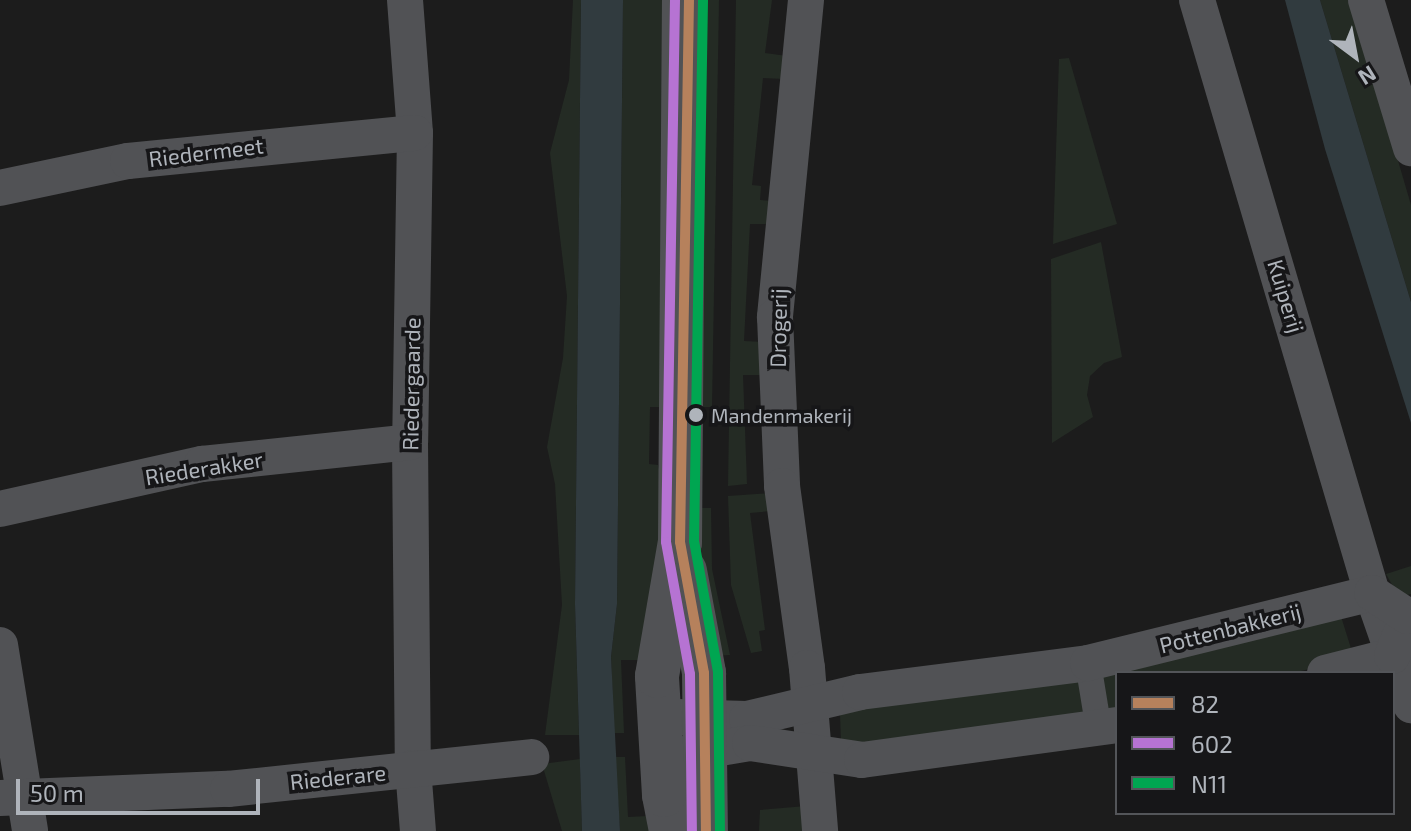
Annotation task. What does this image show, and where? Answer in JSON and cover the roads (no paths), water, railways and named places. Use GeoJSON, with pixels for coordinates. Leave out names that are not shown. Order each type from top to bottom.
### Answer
{"type":"FeatureCollection","features":[{"type":"Feature","properties":{"kind":"street","name":"Riedergaarde"},"geometry":{"type":"LineString","coordinates":[[405,0],[415,133],[410,442],[413,768],[418,831]]}},
{"type":"Feature","properties":{"kind":"street","name":"Drogerij"},"geometry":{"type":"LineString","coordinates":[[806,0],[775,317],[782,486],[811,704]]}},
{"type":"Feature","properties":{"kind":"street","name":"Kuiperij"},"geometry":{"type":"LineString","coordinates":[[1197,0],[1372,593]]}},
{"type":"Feature","properties":{"kind":"street"},"geometry":{"type":"LineString","coordinates":[[1366,0],[1411,148]]}},
{"type":"Feature","properties":{"kind":"street"},"geometry":{"type":"LineString","coordinates":[[671,831],[660,737],[657,676],[680,542],[686,5]]}},
{"type":"Feature","properties":{"kind":"street","name":"Riedermeet"},"geometry":{"type":"LineString","coordinates":[[0,188],[128,161],[415,133]]}},
{"type":"Feature","properties":{"kind":"street","name":"Riederakker"},"geometry":{"type":"LineString","coordinates":[[0,509],[202,464],[410,442]]}},
{"type":"Feature","properties":{"kind":"street"},"geometry":{"type":"LineString","coordinates":[[680,542],[704,673],[706,831]]}},
{"type":"Feature","properties":{"kind":"street","name":"Pottenbakkerij"},"geometry":{"type":"LineString","coordinates":[[706,735],[747,719],[860,692],[1088,663],[1372,593]]}},
{"type":"Feature","properties":{"kind":"street"},"geometry":{"type":"LineString","coordinates":[[1372,593],[1409,616],[1392,656]]}},
{"type":"Feature","properties":{"kind":"street"},"geometry":{"type":"LineString","coordinates":[[1372,593],[1411,705]]}},
{"type":"Feature","properties":{"kind":"street"},"geometry":{"type":"LineString","coordinates":[[0,645],[18,809]]}},
{"type":"Feature","properties":{"kind":"street"},"geometry":{"type":"LineString","coordinates":[[1333,671],[1392,656]]}},
{"type":"Feature","properties":{"kind":"street","name":"Pottenbakkerij"},"geometry":{"type":"LineString","coordinates":[[660,737],[706,735],[862,760],[1108,728],[1088,663]]}},
{"type":"Feature","properties":{"kind":"street"},"geometry":{"type":"LineString","coordinates":[[811,704],[820,831]]}},
{"type":"Feature","properties":{"kind":"street"},"geometry":{"type":"LineString","coordinates":[[413,768],[531,757]]}},
{"type":"Feature","properties":{"kind":"street","name":"Riederare"},"geometry":{"type":"LineString","coordinates":[[18,809],[413,768]]}},
{"type":"Feature","properties":{"kind":"place","name":"Mandenmakerij"},"geometry":{"type":"Point","coordinates":[696,415]}}]}
